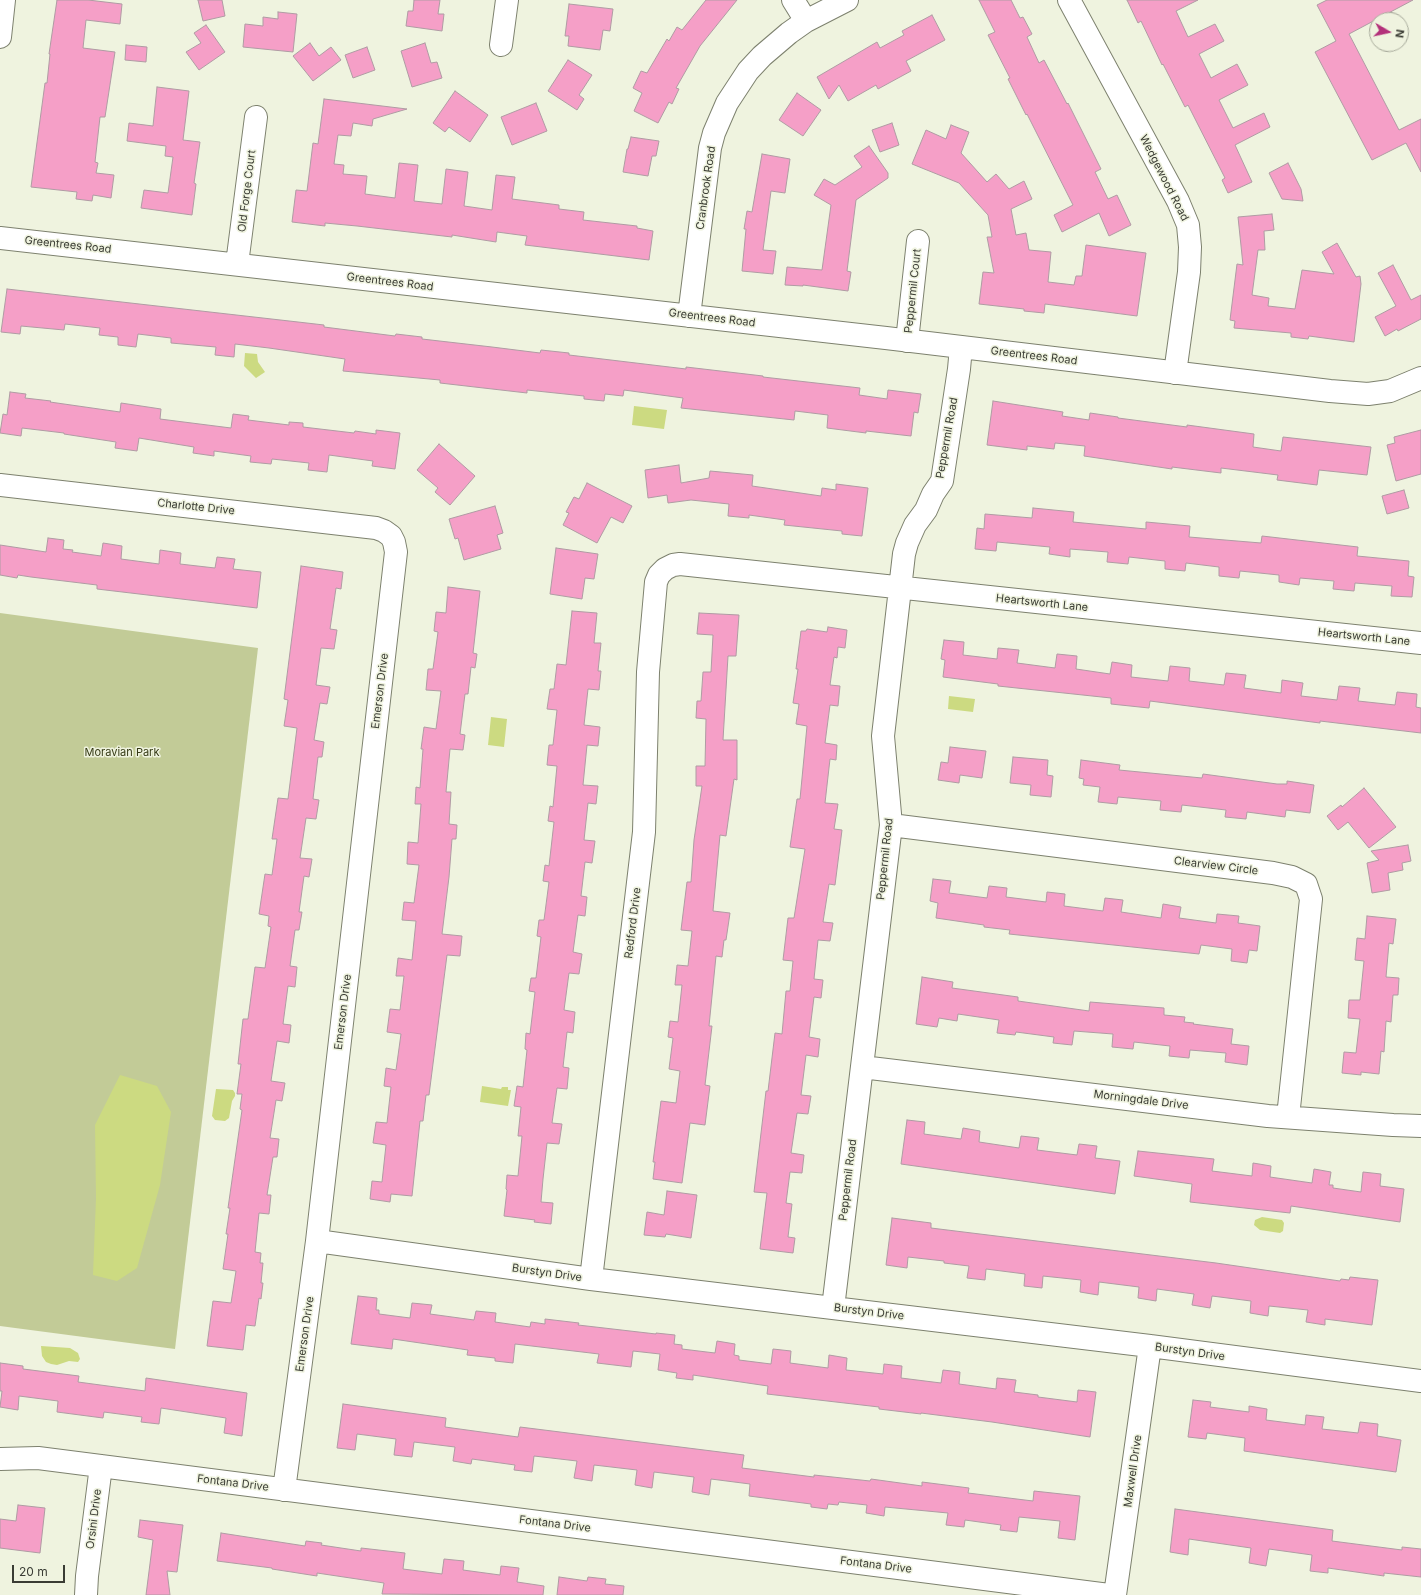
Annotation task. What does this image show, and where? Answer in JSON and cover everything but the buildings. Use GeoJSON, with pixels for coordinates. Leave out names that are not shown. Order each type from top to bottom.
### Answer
{"type":"FeatureCollection","features":[{"type":"Feature","properties":{"kind":"street"},"geometry":{"type":"LineString","coordinates":[[0,37],[4,0]]}},
{"type":"Feature","properties":{"kind":"street"},"geometry":{"type":"LineString","coordinates":[[502,45],[507,0]]}},
{"type":"Feature","properties":{"kind":"street"},"geometry":{"type":"LineString","coordinates":[[793,0],[806,21]]}},
{"type":"Feature","properties":{"kind":"street","name":"Cranbrook Road"},"geometry":{"type":"LineString","coordinates":[[689,316],[710,148],[714,133],[727,103],[748,71],[762,56],[806,21],[847,0]]}},
{"type":"Feature","properties":{"kind":"street","name":"Wedgewood Road"},"geometry":{"type":"LineString","coordinates":[[1069,0],[1178,201],[1188,225],[1190,248],[1189,272],[1175,373]]}},
{"type":"Feature","properties":{"kind":"street","name":"Old Forge Court"},"geometry":{"type":"LineString","coordinates":[[237,264],[256,117]]}},
{"type":"Feature","properties":{"kind":"street","name":"Greentrees Road"},"geometry":{"type":"LineString","coordinates":[[0,238],[961,347],[1330,391],[1368,394],[1390,391],[1421,378]]}},
{"type":"Feature","properties":{"kind":"street","name":"Peppermil Court"},"geometry":{"type":"LineString","coordinates":[[907,341],[918,241]]}},
{"type":"Feature","properties":{"kind":"street","name":"Peppermil Road"},"geometry":{"type":"LineString","coordinates":[[833,1308],[891,824],[883,736],[900,588],[907,543],[915,525],[926,510],[933,494],[942,481],[961,347]]}},
{"type":"Feature","properties":{"kind":"street","name":"Charlotte Drive"},"geometry":{"type":"LineString","coordinates":[[0,485],[376,528],[391,536]]}},
{"type":"Feature","properties":{"kind":"street","name":"Emerson Drive"},"geometry":{"type":"LineString","coordinates":[[284,1490],[317,1241],[396,552],[391,536]]}},
{"type":"Feature","properties":{"kind":"street","name":"Heartsworth Lane"},"geometry":{"type":"LineString","coordinates":[[665,569],[680,564],[1421,643]]}},
{"type":"Feature","properties":{"kind":"street","name":"Redford Drive"},"geometry":{"type":"LineString","coordinates":[[591,1279],[644,832],[648,672],[656,582],[658,575],[665,569]]}},
{"type":"Feature","properties":{"kind":"street","name":"Clearview Circle"},"geometry":{"type":"LineString","coordinates":[[891,824],[1273,873],[1292,877],[1306,884],[1312,899],[1288,1117]]}},
{"type":"Feature","properties":{"kind":"street","name":"Morningdale Drive"},"geometry":{"type":"LineString","coordinates":[[862,1067],[1288,1117],[1421,1126]]}},
{"type":"Feature","properties":{"kind":"street","name":"Burstyn Drive"},"geometry":{"type":"LineString","coordinates":[[317,1241],[591,1279],[1150,1346],[1421,1382]]}},
{"type":"Feature","properties":{"kind":"street","name":"Maxwell Drive"},"geometry":{"type":"LineString","coordinates":[[1115,1595],[1150,1346]]}},
{"type":"Feature","properties":{"kind":"street","name":"Fontana Drive"},"geometry":{"type":"LineString","coordinates":[[0,1459],[38,1458],[1109,1595]]}},
{"type":"Feature","properties":{"kind":"street","name":"Orsini Drive"},"geometry":{"type":"LineString","coordinates":[[86,1595],[86,1576],[101,1466]]}},
{"type":"Feature","properties":{"kind":"green space","name":"Moravian Park"},"geometry":{"type":"Polygon","coordinates":[[[0,613],[258,648],[175,1349],[0,1326],[0,613]]]}},
{"type":"Feature","properties":{"kind":"shaded area"},"geometry":{"type":"Polygon","coordinates":[[[245,353],[257,354],[258,362],[265,372],[256,378],[244,366],[245,353]]]}},
{"type":"Feature","properties":{"kind":"shaded area"},"geometry":{"type":"Polygon","coordinates":[[[634,406],[667,410],[664,429],[632,425],[634,406]]]}},
{"type":"Feature","properties":{"kind":"shaded area"},"geometry":{"type":"Polygon","coordinates":[[[949,696],[975,699],[973,712],[948,709],[949,696]]]}},
{"type":"Feature","properties":{"kind":"shaded area"},"geometry":{"type":"Polygon","coordinates":[[[491,717],[507,719],[504,747],[488,745],[491,717]]]}},
{"type":"Feature","properties":{"kind":"shaded area"},"geometry":{"type":"Polygon","coordinates":[[[120,1075],[157,1086],[171,1112],[160,1185],[137,1268],[117,1281],[93,1275],[96,1198],[95,1125],[120,1075]]]}},
{"type":"Feature","properties":{"kind":"shaded area"},"geometry":{"type":"Polygon","coordinates":[[[482,1086],[501,1089],[502,1087],[508,1087],[508,1090],[511,1090],[508,1106],[480,1102],[482,1086]]]}},
{"type":"Feature","properties":{"kind":"shaded area"},"geometry":{"type":"Polygon","coordinates":[[[216,1089],[233,1090],[235,1093],[229,1118],[225,1121],[215,1120],[212,1116],[216,1089]]]}},
{"type":"Feature","properties":{"kind":"shaded area"},"geometry":{"type":"Polygon","coordinates":[[[1262,1217],[1282,1220],[1284,1223],[1283,1231],[1280,1233],[1260,1230],[1254,1225],[1255,1220],[1262,1217]]]}},
{"type":"Feature","properties":{"kind":"shaded area"},"geometry":{"type":"Polygon","coordinates":[[[41,1346],[70,1348],[78,1353],[80,1359],[78,1362],[69,1361],[57,1365],[51,1364],[46,1362],[42,1356],[41,1346]]]}}]}
